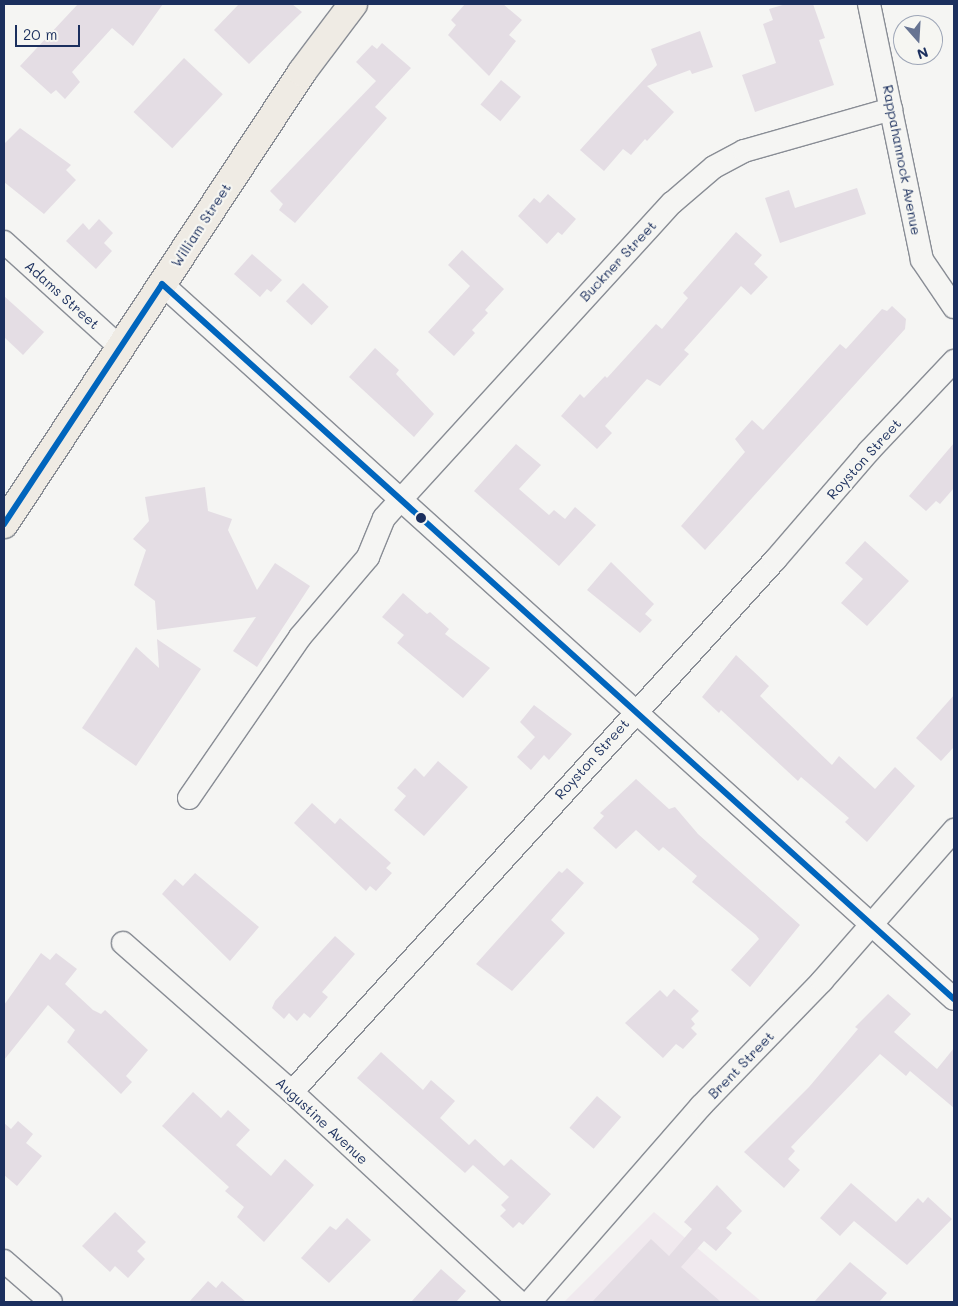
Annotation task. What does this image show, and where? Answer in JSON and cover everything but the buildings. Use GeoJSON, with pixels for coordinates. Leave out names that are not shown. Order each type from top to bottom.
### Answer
{"type":"FeatureCollection","features":[{"type":"Feature","properties":{"kind":"main road","name":"William Street"},"geometry":{"type":"LineString","coordinates":[[4,524],[302,72],[353,4]]}},
{"type":"Feature","properties":{"kind":"street","name":"Rappahannock Avenue"},"geometry":{"type":"LineString","coordinates":[[869,4],[922,260],[954,307]]}},
{"type":"Feature","properties":{"kind":"street","name":"Buckner Street"},"geometry":{"type":"LineString","coordinates":[[189,798],[300,637],[368,557],[384,518],[469,429],[687,188],[744,151],[891,109]]}},
{"type":"Feature","properties":{"kind":"street","name":"Adams Street"},"geometry":{"type":"LineString","coordinates":[[4,242],[120,347]]}},
{"type":"Feature","properties":{"kind":"street"},"geometry":{"type":"LineString","coordinates":[[162,284],[954,999]]}},
{"type":"Feature","properties":{"kind":"street","name":"Royston Street"},"geometry":{"type":"LineString","coordinates":[[292,1092],[954,361]]}},
{"type":"Feature","properties":{"kind":"street","name":"Brent Street"},"geometry":{"type":"LineString","coordinates":[[530,1302],[701,1106],[822,981],[954,830]]}},
{"type":"Feature","properties":{"kind":"street","name":"Augustine Avenue"},"geometry":{"type":"LineString","coordinates":[[123,943],[292,1092],[519,1302]]}},
{"type":"Feature","properties":{"kind":"street"},"geometry":{"type":"LineString","coordinates":[[4,1261],[51,1302]]}},
{"type":"Feature","properties":{"kind":"shaded area"},"geometry":{"type":"Polygon","coordinates":[[[654,1212],[762,1302],[564,1302],[654,1212]]]}},
{"type":"Feature","properties":{"kind":"transit line"},"geometry":{"type":"LineString","coordinates":[[4,524],[162,284],[954,999]]}}]}
